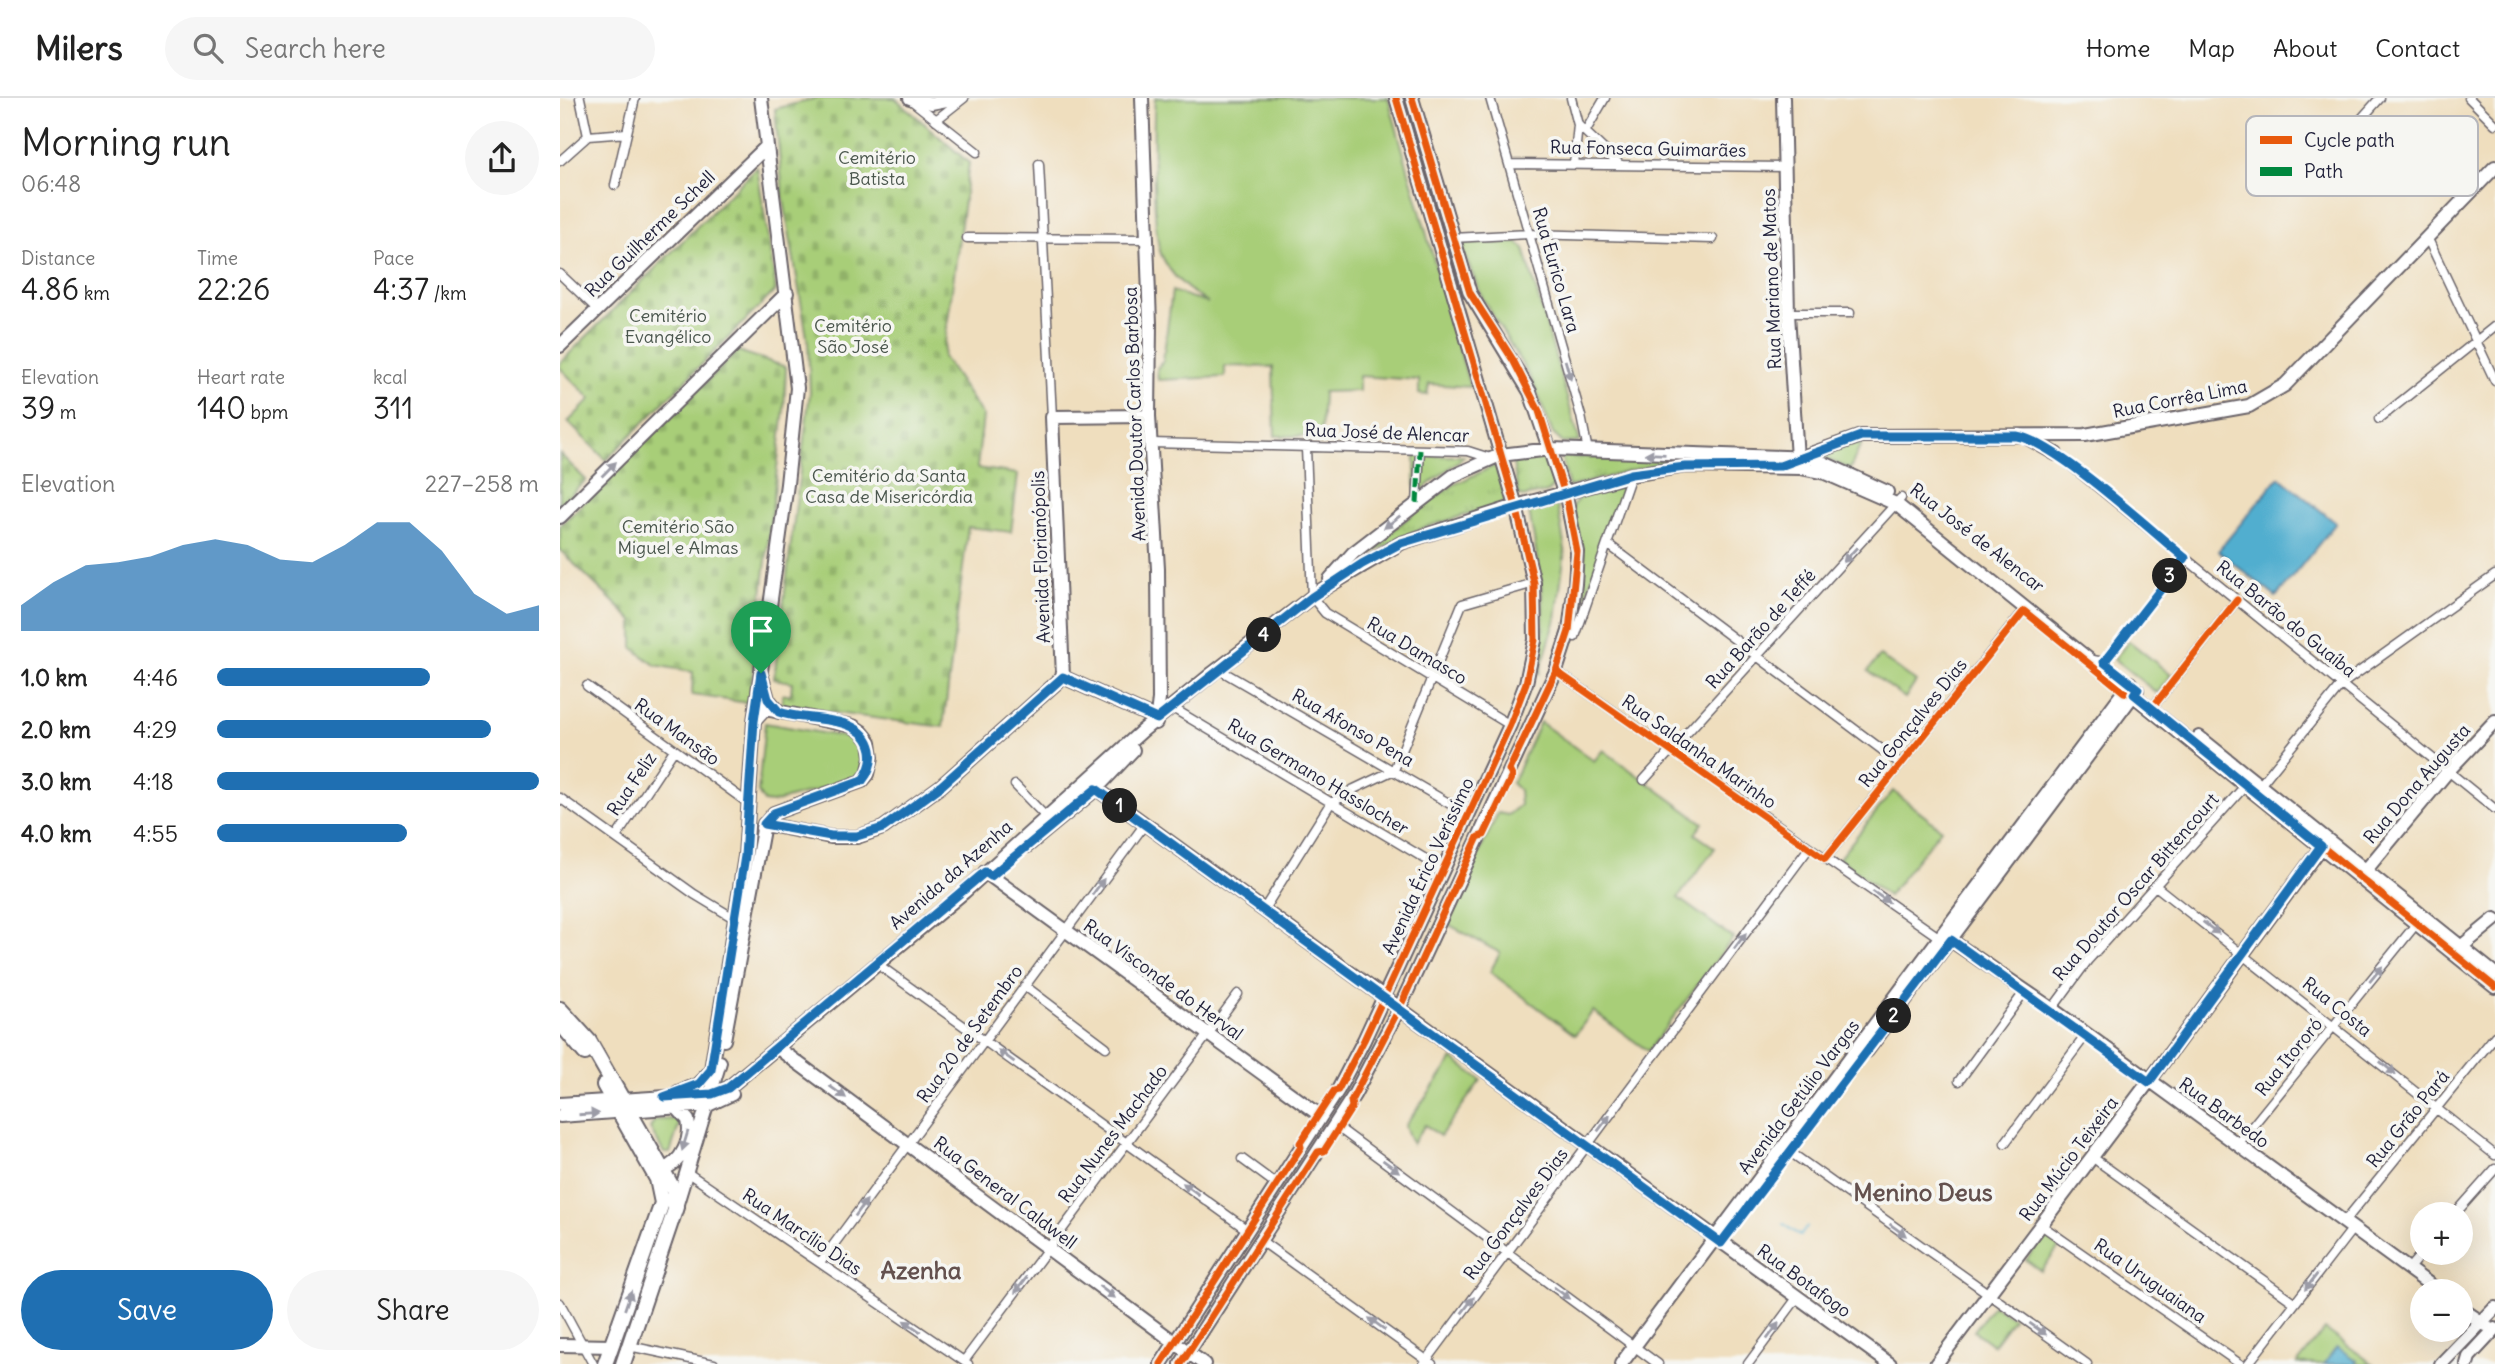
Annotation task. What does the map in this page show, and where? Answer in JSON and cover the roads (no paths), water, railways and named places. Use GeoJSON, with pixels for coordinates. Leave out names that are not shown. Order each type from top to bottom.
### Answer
{"type":"FeatureCollection","features":[{"type":"Feature","properties":{"kind":"main road"},"geometry":{"type":"LineString","coordinates":[[909,98],[931,103],[957,98]]}},
{"type":"Feature","properties":{"kind":"main road","name":"Avenida Doutor Carlos Barbosa"},"geometry":{"type":"LineString","coordinates":[[1142,98],[1149,416],[1158,569],[1156,723]]}},
{"type":"Feature","properties":{"kind":"main road","name":"Avenida Érico Veríssimo"},"geometry":{"type":"LineString","coordinates":[[1160,1364],[1340,1085],[1384,998],[1510,725],[1526,683],[1535,640],[1534,583],[1516,506],[1495,456],[1396,98]]}},
{"type":"Feature","properties":{"kind":"main road","name":"Avenida Érico Veríssimo"},"geometry":{"type":"LineString","coordinates":[[1181,1364],[1336,1126],[1399,1009],[1574,633],[1577,552],[1551,449],[1530,392],[1470,293],[1412,98]]}},
{"type":"Feature","properties":{"kind":"main road","name":"Rua Mariano de Matos"},"geometry":{"type":"LineString","coordinates":[[1783,98],[1788,313],[1797,459]]}},
{"type":"Feature","properties":{"kind":"main road"},"geometry":{"type":"LineString","coordinates":[[605,1364],[669,1205],[688,1173],[710,1100],[741,922],[754,721],[788,484],[797,388],[787,293],[766,147],[765,99]]}},
{"type":"Feature","properties":{"kind":"main road","name":"Rua Guilherme Schell"},"geometry":{"type":"LineString","coordinates":[[560,346],[766,147]]}},
{"type":"Feature","properties":{"kind":"main road","name":"Rua Corrêa Lima"},"geometry":{"type":"LineString","coordinates":[[2478,184],[2495,167]]}},
{"type":"Feature","properties":{"kind":"main road","name":"Rua Corrêa Lima"},"geometry":{"type":"LineString","coordinates":[[1780,466],[1861,436],[2085,435],[2249,406],[2285,385],[2467,196]]}},
{"type":"Feature","properties":{"kind":"main road"},"geometry":{"type":"LineString","coordinates":[[560,517],[787,293]]}},
{"type":"Feature","properties":{"kind":"main road"},"geometry":{"type":"LineString","coordinates":[[1052,416],[1149,416]]}},
{"type":"Feature","properties":{"kind":"main road","name":"Avenida Florianópolis"},"geometry":{"type":"LineString","coordinates":[[1052,416],[1063,677]]}},
{"type":"Feature","properties":{"kind":"main road"},"geometry":{"type":"LineString","coordinates":[[2017,436],[2031,439],[2056,454]]}},
{"type":"Feature","properties":{"kind":"main road","name":"Rua José de Alencar"},"geometry":{"type":"LineString","coordinates":[[1495,456],[1551,449],[1813,458],[1828,463],[1898,501],[1972,554],[2104,662],[2132,689],[2156,703],[2253,788]]}},
{"type":"Feature","properties":{"kind":"main road","name":"Avenida da Azenha"},"geometry":{"type":"LineString","coordinates":[[1315,595],[1353,553],[1453,477],[1495,456]]}},
{"type":"Feature","properties":{"kind":"main road","name":"Rua José de Alencar"},"geometry":{"type":"LineString","coordinates":[[1563,494],[1631,474],[1685,467],[1780,466],[1825,473],[1898,501],[2026,608],[2132,689],[2253,788],[2366,870],[2495,987]]}},
{"type":"Feature","properties":{"kind":"main road","name":"Avenida da Azenha"},"geometry":{"type":"LineString","coordinates":[[710,1100],[733,1094],[883,968],[1091,785],[1156,723],[1315,595],[1401,543],[1516,506],[1563,494]]}},
{"type":"Feature","properties":{"kind":"main road"},"geometry":{"type":"LineString","coordinates":[[1949,545],[1972,554]]}},
{"type":"Feature","properties":{"kind":"main road"},"geometry":{"type":"LineString","coordinates":[[2020,594],[2026,608],[2043,612]]}},
{"type":"Feature","properties":{"kind":"main road","name":"Avenida da Azenha"},"geometry":{"type":"LineString","coordinates":[[1156,723],[1216,677],[1220,670]]}},
{"type":"Feature","properties":{"kind":"main road"},"geometry":{"type":"LineString","coordinates":[[761,673],[768,699],[779,712]]}},
{"type":"Feature","properties":{"kind":"main road"},"geometry":{"type":"LineString","coordinates":[[764,824],[831,836],[857,836],[883,828],[941,786],[1063,677],[1156,723]]}},
{"type":"Feature","properties":{"kind":"main road","name":"Avenida Getúlio Vargas"},"geometry":{"type":"LineString","coordinates":[[1621,1364],[1634,1354],[2132,689]]}},
{"type":"Feature","properties":{"kind":"main road"},"geometry":{"type":"LineString","coordinates":[[745,856],[764,824],[774,813],[854,785],[868,774],[872,757],[870,742],[853,726],[762,710],[754,721]]}},
{"type":"Feature","properties":{"kind":"main road","name":"Rua Dona Augusta"},"geometry":{"type":"LineString","coordinates":[[2366,870],[2449,770],[2495,721]]}},
{"type":"Feature","properties":{"kind":"main road"},"geometry":{"type":"LineString","coordinates":[[749,783],[751,796],[757,807],[774,813]]}},
{"type":"Feature","properties":{"kind":"main road","name":"Avenida da Azenha"},"geometry":{"type":"LineString","coordinates":[[710,1100],[988,874],[1047,818],[1091,785]]}},
{"type":"Feature","properties":{"kind":"main road","name":"Rua Botafogo"},"geometry":{"type":"LineString","coordinates":[[1091,785],[1890,1364]]}},
{"type":"Feature","properties":{"kind":"main road"},"geometry":{"type":"LineString","coordinates":[[560,1116],[664,1097],[699,1084],[711,1070],[764,824]]}},
{"type":"Feature","properties":{"kind":"main road","name":"Rua José de Alencar"},"geometry":{"type":"LineString","coordinates":[[2324,842],[2417,923],[2495,974]]}},
{"type":"Feature","properties":{"kind":"main road","name":"Rua Múcio Teixeira"},"geometry":{"type":"LineString","coordinates":[[1936,1364],[2149,1082],[2324,842]]}},
{"type":"Feature","properties":{"kind":"main road","name":"Rua Visconde do Herval"},"geometry":{"type":"LineString","coordinates":[[988,874],[1321,1116]]}},
{"type":"Feature","properties":{"kind":"main road"},"geometry":{"type":"LineString","coordinates":[[2457,950],[2495,919]]}},
{"type":"Feature","properties":{"kind":"main road","name":"Rua Barbedo"},"geometry":{"type":"LineString","coordinates":[[1946,939],[2052,1009],[2424,1279]]}},
{"type":"Feature","properties":{"kind":"main road"},"geometry":{"type":"LineString","coordinates":[[560,1009],[589,1041],[669,1205]]}},
{"type":"Feature","properties":{"kind":"main road"},"geometry":{"type":"LineString","coordinates":[[560,1023],[579,1043],[663,1169],[674,1190],[623,1364]]}},
{"type":"Feature","properties":{"kind":"main road","name":"Rua General Caldwell"},"geometry":{"type":"LineString","coordinates":[[783,1052],[1204,1364]]}},
{"type":"Feature","properties":{"kind":"main road"},"geometry":{"type":"LineString","coordinates":[[664,1097],[710,1100]]}},
{"type":"Feature","properties":{"kind":"main road"},"geometry":{"type":"LineString","coordinates":[[560,1104],[677,1108],[710,1100]]}},
{"type":"Feature","properties":{"kind":"main road"},"geometry":{"type":"LineString","coordinates":[[663,1169],[678,1161],[688,1134],[688,1119],[677,1108]]}},
{"type":"Feature","properties":{"kind":"main road"},"geometry":{"type":"LineString","coordinates":[[2441,1364],[2495,1308]]}},
{"type":"Feature","properties":{"kind":"main road"},"geometry":{"type":"LineString","coordinates":[[2468,1361],[2495,1327],[2473,1317]]}},
{"type":"Feature","properties":{"kind":"main road"},"geometry":{"type":"LineString","coordinates":[[560,1345],[612,1346]]}},
{"type":"Feature","properties":{"kind":"street"},"geometry":{"type":"LineString","coordinates":[[580,98],[588,136]]}},
{"type":"Feature","properties":{"kind":"street"},"geometry":{"type":"LineString","coordinates":[[615,185],[635,98]]}},
{"type":"Feature","properties":{"kind":"street"},"geometry":{"type":"LineString","coordinates":[[909,98],[977,152]]}},
{"type":"Feature","properties":{"kind":"street"},"geometry":{"type":"LineString","coordinates":[[936,120],[964,98]]}},
{"type":"Feature","properties":{"kind":"street","name":"Rua Eurico Lara"},"geometry":{"type":"LineString","coordinates":[[1490,98],[1581,416],[1587,451]]}},
{"type":"Feature","properties":{"kind":"street"},"geometry":{"type":"LineString","coordinates":[[1571,98],[1582,129],[1620,165]]}},
{"type":"Feature","properties":{"kind":"street"},"geometry":{"type":"LineString","coordinates":[[1574,164],[1582,129],[1605,98]]}},
{"type":"Feature","properties":{"kind":"street"},"geometry":{"type":"LineString","coordinates":[[2364,116],[2380,98]]}},
{"type":"Feature","properties":{"kind":"street"},"geometry":{"type":"LineString","coordinates":[[2469,98],[2495,124]]}},
{"type":"Feature","properties":{"kind":"street"},"geometry":{"type":"LineString","coordinates":[[560,161],[588,136],[627,133]]}},
{"type":"Feature","properties":{"kind":"street","name":"Avenida Florianópolis"},"geometry":{"type":"LineString","coordinates":[[1039,164],[1052,416]]}},
{"type":"Feature","properties":{"kind":"street","name":"Rua Fonseca Guimarães"},"geometry":{"type":"LineString","coordinates":[[1509,164],[1786,167]]}},
{"type":"Feature","properties":{"kind":"street"},"geometry":{"type":"LineString","coordinates":[[1453,238],[1529,234],[1713,239]]}},
{"type":"Feature","properties":{"kind":"street"},"geometry":{"type":"LineString","coordinates":[[2427,237],[2495,381]]}},
{"type":"Feature","properties":{"kind":"street"},"geometry":{"type":"LineString","coordinates":[[967,238],[1147,239]]}},
{"type":"Feature","properties":{"kind":"street"},"geometry":{"type":"LineString","coordinates":[[560,274],[597,309]]}},
{"type":"Feature","properties":{"kind":"street"},"geometry":{"type":"LineString","coordinates":[[1788,313],[1850,313]]}},
{"type":"Feature","properties":{"kind":"street"},"geometry":{"type":"LineString","coordinates":[[2379,419],[2495,326]]}},
{"type":"Feature","properties":{"kind":"street","name":"Rua Barão do Guaíba"},"geometry":{"type":"LineString","coordinates":[[2055,435],[2048,445],[2056,454],[2495,809]]}},
{"type":"Feature","properties":{"kind":"street","name":"Rua José de Alencar"},"geometry":{"type":"LineString","coordinates":[[1151,443],[1468,451],[1495,456]]}},
{"type":"Feature","properties":{"kind":"street"},"geometry":{"type":"LineString","coordinates":[[1306,448],[1315,595]]}},
{"type":"Feature","properties":{"kind":"street"},"geometry":{"type":"LineString","coordinates":[[1418,503],[1420,450]]}},
{"type":"Feature","properties":{"kind":"street"},"geometry":{"type":"LineString","coordinates":[[1574,633],[1609,545],[1631,474]]}},
{"type":"Feature","properties":{"kind":"street","name":"Rua Barão de Teffé"},"geometry":{"type":"LineString","coordinates":[[1644,780],[1759,657],[1898,501]]}},
{"type":"Feature","properties":{"kind":"street"},"geometry":{"type":"LineString","coordinates":[[1609,545],[1901,764]]}},
{"type":"Feature","properties":{"kind":"street"},"geometry":{"type":"LineString","coordinates":[[2087,657],[2104,662],[2185,558]]}},
{"type":"Feature","properties":{"kind":"street","name":"Rua Doutor Oscar Bittencourt"},"geometry":{"type":"LineString","coordinates":[[2052,1009],[2088,960],[2253,788],[2342,684],[2495,575]]}},
{"type":"Feature","properties":{"kind":"street"},"geometry":{"type":"LineString","coordinates":[[1264,909],[1330,804],[1353,789],[1394,770],[1462,604],[1534,583]]}},
{"type":"Feature","properties":{"kind":"street","name":"Rua Damasco"},"geometry":{"type":"LineString","coordinates":[[1315,595],[1325,612],[1432,680],[1510,725]]}},
{"type":"Feature","properties":{"kind":"street"},"geometry":{"type":"LineString","coordinates":[[2156,703],[2237,600]]}},
{"type":"Feature","properties":{"kind":"street","name":"Rua Gonçalves Dias"},"geometry":{"type":"LineString","coordinates":[[1825,859],[2026,608]]}},
{"type":"Feature","properties":{"kind":"street","name":"Rua Afonso Pena"},"geometry":{"type":"LineString","coordinates":[[1220,670],[1469,815]]}},
{"type":"Feature","properties":{"kind":"street","name":"Rua Saldanha Marinho"},"geometry":{"type":"LineString","coordinates":[[1556,671],[1825,859],[1946,939]]}},
{"type":"Feature","properties":{"kind":"street","name":"Rua Mansão"},"geometry":{"type":"LineString","coordinates":[[587,686],[748,803]]}},
{"type":"Feature","properties":{"kind":"street","name":"Rua Germano Hasslocher"},"geometry":{"type":"LineString","coordinates":[[1176,710],[1444,870]]}},
{"type":"Feature","properties":{"kind":"street","name":"Rua Feliz"},"geometry":{"type":"LineString","coordinates":[[617,836],[674,750]]}},
{"type":"Feature","properties":{"kind":"street"},"geometry":{"type":"LineString","coordinates":[[1015,785],[1047,818]]}},
{"type":"Feature","properties":{"kind":"street"},"geometry":{"type":"LineString","coordinates":[[560,798],[617,836],[694,894],[741,922]]}},
{"type":"Feature","properties":{"kind":"street","name":"Rua 20 de Setembro"},"geometry":{"type":"LineString","coordinates":[[820,1263],[1145,824]]}},
{"type":"Feature","properties":{"kind":"street","name":"Rua Gonçalves Dias"},"geometry":{"type":"LineString","coordinates":[[1427,1363],[1810,848]]}},
{"type":"Feature","properties":{"kind":"street","name":"Rua Costa"},"geometry":{"type":"LineString","coordinates":[[2157,887],[2495,1155]]}},
{"type":"Feature","properties":{"kind":"street","name":"Rua Itororó"},"geometry":{"type":"LineString","coordinates":[[2238,1144],[2417,923]]}},
{"type":"Feature","properties":{"kind":"street"},"geometry":{"type":"LineString","coordinates":[[883,968],[1246,1229]]}},
{"type":"Feature","properties":{"kind":"street"},"geometry":{"type":"LineString","coordinates":[[1025,986],[1106,1047]]}},
{"type":"Feature","properties":{"kind":"street"},"geometry":{"type":"LineString","coordinates":[[1959,1081],[2025,991]]}},
{"type":"Feature","properties":{"kind":"street","name":"Rua Nunes Machado"},"geometry":{"type":"LineString","coordinates":[[966,1363],[1048,1248],[1238,994]]}},
{"type":"Feature","properties":{"kind":"street"},"geometry":{"type":"LineString","coordinates":[[2005,1143],[2086,1035]]}},
{"type":"Feature","properties":{"kind":"street","name":"Rua Grão Pará"},"geometry":{"type":"LineString","coordinates":[[2248,1364],[2295,1303],[2349,1224],[2495,1036]]}},
{"type":"Feature","properties":{"kind":"street"},"geometry":{"type":"LineString","coordinates":[[1336,1126],[1507,1253],[1634,1354],[1658,1364]]}},
{"type":"Feature","properties":{"kind":"street"},"geometry":{"type":"LineString","coordinates":[[1784,1153],[2087,1364]]}},
{"type":"Feature","properties":{"kind":"street"},"geometry":{"type":"LineString","coordinates":[[2092,1157],[2295,1303]]}},
{"type":"Feature","properties":{"kind":"street"},"geometry":{"type":"LineString","coordinates":[[1242,1159],[1276,1184]]}},
{"type":"Feature","properties":{"kind":"street"},"geometry":{"type":"LineString","coordinates":[[2466,1202],[2495,1169]]}},
{"type":"Feature","properties":{"kind":"street","name":"Rua Marcílio Dias"},"geometry":{"type":"LineString","coordinates":[[688,1173],[966,1363]]}},
{"type":"Feature","properties":{"kind":"street","name":"Rua Uruguaiana"},"geometry":{"type":"LineString","coordinates":[[2041,1225],[2240,1364]]}},
{"type":"Feature","properties":{"kind":"street"},"geometry":{"type":"LineString","coordinates":[[1260,1240],[1427,1363]]}},
{"type":"Feature","properties":{"kind":"street"},"geometry":{"type":"LineString","coordinates":[[1748,1364],[1797,1297]]}},
{"type":"Feature","properties":{"kind":"street"},"geometry":{"type":"LineString","coordinates":[[560,1303],[593,1364]]}},
{"type":"Feature","properties":{"kind":"street"},"geometry":{"type":"LineString","coordinates":[[629,1346],[714,1364]]}},
{"type":"Feature","properties":{"kind":"water"},"geometry":{"type":"Polygon","coordinates":[[[2279,477],[2336,523],[2276,597],[2218,551],[2279,477]]]}},
{"type":"Feature","properties":{"kind":"water"},"geometry":{"type":"Polygon","coordinates":[[[2337,1347],[2357,1361],[2355,1364],[2324,1364],[2337,1347]]]}},
{"type":"Feature","properties":{"kind":"waterway"},"geometry":{"type":"LineString","coordinates":[[1784,1224],[1800,1236],[1807,1227]]}},
{"type":"Feature","properties":{"kind":"district","name":"Menino Deus"},"geometry":{"type":"Point","coordinates":[1923,1193]}},
{"type":"Feature","properties":{"kind":"district","name":"Azenha"},"geometry":{"type":"Point","coordinates":[921,1271]}},
{"type":"Feature","properties":{"kind":"park label","name":"Cemitério Batista"},"geometry":{"type":"Point","coordinates":[877,168]}},
{"type":"Feature","properties":{"kind":"park label","name":"Cemitério Evangélico"},"geometry":{"type":"Point","coordinates":[668,326]}},
{"type":"Feature","properties":{"kind":"park label","name":"Cemitério São José"},"geometry":{"type":"Point","coordinates":[853,336]}},
{"type":"Feature","properties":{"kind":"park label","name":"Cemitério da Santa Casa de Misericórdia"},"geometry":{"type":"Point","coordinates":[889,486]}},
{"type":"Feature","properties":{"kind":"park label","name":"Cemitério São Miguel e Almas"},"geometry":{"type":"Point","coordinates":[678,537]}}]}
